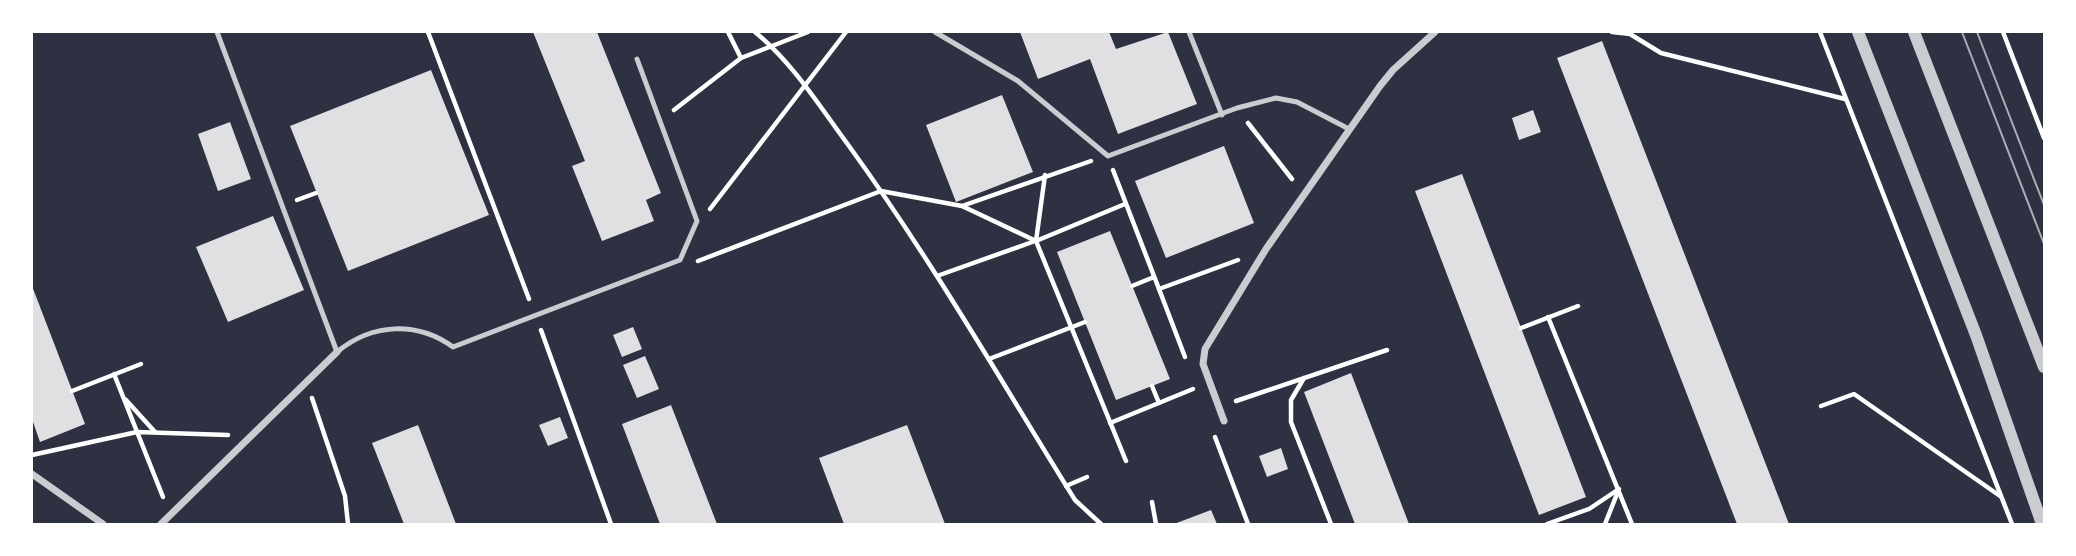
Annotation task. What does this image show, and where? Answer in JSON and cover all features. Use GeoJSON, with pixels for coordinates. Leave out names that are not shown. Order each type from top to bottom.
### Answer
{"type":"FeatureCollection","features":[{"type":"Feature","properties":{"kind":"street"},"geometry":{"type":"LineString","coordinates":[[1224,421],[1203,363],[1205,349],[1266,249],[1349,128],[1393,69],[1435,32]]}},
{"type":"Feature","properties":{"kind":"street"},"geometry":{"type":"LineString","coordinates":[[1858,32],[1983,353],[2042,524]]}},
{"type":"Feature","properties":{"kind":"street"},"geometry":{"type":"LineString","coordinates":[[1914,32],[2045,367]]}},
{"type":"Feature","properties":{"kind":"street"},"geometry":{"type":"LineString","coordinates":[[161,524],[337,352]]}},
{"type":"Feature","properties":{"kind":"street"},"geometry":{"type":"LineString","coordinates":[[32,474],[103,524]]}},
{"type":"Feature","properties":{"kind":"lane"},"geometry":{"type":"LineString","coordinates":[[217,32],[337,352],[364,335],[400,328],[428,332],[453,347],[680,260],[697,221],[637,60]]}},
{"type":"Feature","properties":{"kind":"lane"},"geometry":{"type":"LineString","coordinates":[[935,32],[1018,81],[1108,156],[1237,108],[1276,98],[1297,102],[1349,128]]}},
{"type":"Feature","properties":{"kind":"lane"},"geometry":{"type":"LineString","coordinates":[[1189,32],[1222,115]]}},
{"type":"Feature","properties":{"kind":"path"},"geometry":{"type":"LineString","coordinates":[[428,32],[611,524]]}},
{"type":"Feature","properties":{"kind":"path"},"geometry":{"type":"LineString","coordinates":[[728,32],[741,58]]}},
{"type":"Feature","properties":{"kind":"path"},"geometry":{"type":"LineString","coordinates":[[755,32],[772,46],[805,86],[881,191],[1075,499],[1101,524]]}},
{"type":"Feature","properties":{"kind":"path"},"geometry":{"type":"LineString","coordinates":[[660,120],[741,58],[808,32]]}},
{"type":"Feature","properties":{"kind":"path"},"geometry":{"type":"LineString","coordinates":[[703,219],[846,32]]}},
{"type":"Feature","properties":{"kind":"path"},"geometry":{"type":"LineString","coordinates":[[1612,32],[1628,33],[1661,54],[1846,100]]}},
{"type":"Feature","properties":{"kind":"path"},"geometry":{"type":"LineString","coordinates":[[1820,32],[2011,524]]}},
{"type":"Feature","properties":{"kind":"path"},"geometry":{"type":"LineString","coordinates":[[2003,32],[2045,138]]}},
{"type":"Feature","properties":{"kind":"path"},"geometry":{"type":"LineString","coordinates":[[1237,108],[1303,194]]}},
{"type":"Feature","properties":{"kind":"path"},"geometry":{"type":"LineString","coordinates":[[962,206],[1045,175],[1108,156]]}},
{"type":"Feature","properties":{"kind":"path"},"geometry":{"type":"LineString","coordinates":[[1045,175],[1036,241],[1126,461]]}},
{"type":"Feature","properties":{"kind":"path"},"geometry":{"type":"LineString","coordinates":[[1119,190],[1159,289],[1266,249]]}},
{"type":"Feature","properties":{"kind":"path"},"geometry":{"type":"LineString","coordinates":[[680,260],[699,261],[881,191],[962,206],[1036,241]]}},
{"type":"Feature","properties":{"kind":"path"},"geometry":{"type":"LineString","coordinates":[[937,276],[1036,241],[1125,204]]}},
{"type":"Feature","properties":{"kind":"path"},"geometry":{"type":"LineString","coordinates":[[1132,286],[1154,277]]}},
{"type":"Feature","properties":{"kind":"path"},"geometry":{"type":"LineString","coordinates":[[1521,328],[1578,306]]}},
{"type":"Feature","properties":{"kind":"path"},"geometry":{"type":"LineString","coordinates":[[1548,317],[1632,524]]}},
{"type":"Feature","properties":{"kind":"path"},"geometry":{"type":"LineString","coordinates":[[989,359],[1085,323]]}},
{"type":"Feature","properties":{"kind":"path"},"geometry":{"type":"LineString","coordinates":[[1219,407],[1387,350]]}},
{"type":"Feature","properties":{"kind":"path"},"geometry":{"type":"LineString","coordinates":[[72,391],[141,363]]}},
{"type":"Feature","properties":{"kind":"path"},"geometry":{"type":"LineString","coordinates":[[114,374],[170,514]]}},
{"type":"Feature","properties":{"kind":"path"},"geometry":{"type":"LineString","coordinates":[[1305,378],[1291,400],[1291,422],[1331,524]]}},
{"type":"Feature","properties":{"kind":"path"},"geometry":{"type":"LineString","coordinates":[[1110,423],[1210,382]]}},
{"type":"Feature","properties":{"kind":"path"},"geometry":{"type":"LineString","coordinates":[[304,384],[315,404],[320,431],[345,496],[348,524]]}},
{"type":"Feature","properties":{"kind":"path"},"geometry":{"type":"LineString","coordinates":[[1153,386],[1159,403]]}},
{"type":"Feature","properties":{"kind":"path"},"geometry":{"type":"LineString","coordinates":[[1821,407],[1854,394],[2000,496]]}},
{"type":"Feature","properties":{"kind":"path"},"geometry":{"type":"LineString","coordinates":[[122,396],[156,433]]}},
{"type":"Feature","properties":{"kind":"path"},"geometry":{"type":"LineString","coordinates":[[32,455],[137,432],[250,436]]}},
{"type":"Feature","properties":{"kind":"path"},"geometry":{"type":"LineString","coordinates":[[1066,485],[1087,477]]}},
{"type":"Feature","properties":{"kind":"path"},"geometry":{"type":"LineString","coordinates":[[1547,524],[1589,509],[1619,489]]}},
{"type":"Feature","properties":{"kind":"path"},"geometry":{"type":"LineString","coordinates":[[1605,524],[1619,489]]}},
{"type":"Feature","properties":{"kind":"path"},"geometry":{"type":"LineString","coordinates":[[1152,502],[1156,524]]}},
{"type":"Feature","properties":{"kind":"building"},"geometry":{"type":"Polygon","coordinates":[[[533,32],[597,32],[661,193],[646,200],[654,221],[602,241],[572,166],[585,161],[533,32]]]}},
{"type":"Feature","properties":{"kind":"building"},"geometry":{"type":"Polygon","coordinates":[[[1020,32],[1109,32],[1116,49],[1168,32],[1197,104],[1118,134],[1090,59],[1038,79],[1020,32]]]}},
{"type":"Feature","properties":{"kind":"building"},"geometry":{"type":"Polygon","coordinates":[[[1602,41],[1789,524],[1737,524],[1557,58],[1602,41]]]}},
{"type":"Feature","properties":{"kind":"building"},"geometry":{"type":"Polygon","coordinates":[[[431,70],[489,215],[348,271],[290,126],[431,70]]]}},
{"type":"Feature","properties":{"kind":"building"},"geometry":{"type":"Polygon","coordinates":[[[1002,95],[1033,172],[956,202],[926,125],[1002,95]]]}},
{"type":"Feature","properties":{"kind":"building"},"geometry":{"type":"Polygon","coordinates":[[[1533,110],[1541,132],[1519,140],[1512,118],[1533,110]]]}},
{"type":"Feature","properties":{"kind":"building"},"geometry":{"type":"Polygon","coordinates":[[[230,122],[251,179],[218,191],[198,134],[230,122]]]}},
{"type":"Feature","properties":{"kind":"building"},"geometry":{"type":"Polygon","coordinates":[[[1224,146],[1254,223],[1166,258],[1135,181],[1224,146]]]}},
{"type":"Feature","properties":{"kind":"building"},"geometry":{"type":"Polygon","coordinates":[[[1462,174],[1586,497],[1539,515],[1415,191],[1462,174]]]}},
{"type":"Feature","properties":{"kind":"building"},"geometry":{"type":"Polygon","coordinates":[[[273,216],[304,290],[228,322],[196,247],[273,216]]]}},
{"type":"Feature","properties":{"kind":"building"},"geometry":{"type":"Polygon","coordinates":[[[1110,231],[1170,379],[1116,400],[1057,252],[1110,231]]]}},
{"type":"Feature","properties":{"kind":"building"},"geometry":{"type":"Polygon","coordinates":[[[32,286],[85,424],[40,442],[32,419],[32,286]]]}},
{"type":"Feature","properties":{"kind":"building"},"geometry":{"type":"Polygon","coordinates":[[[633,327],[642,349],[622,357],[613,335],[633,327]]]}},
{"type":"Feature","properties":{"kind":"building"},"geometry":{"type":"Polygon","coordinates":[[[645,356],[659,389],[637,398],[623,365],[645,356]]]}},
{"type":"Feature","properties":{"kind":"building"},"geometry":{"type":"Polygon","coordinates":[[[1351,373],[1409,524],[1355,524],[1304,392],[1351,373]]]}},
{"type":"Feature","properties":{"kind":"building"},"geometry":{"type":"Polygon","coordinates":[[[671,405],[717,524],[660,524],[622,424],[671,405]]]}},
{"type":"Feature","properties":{"kind":"building"},"geometry":{"type":"Polygon","coordinates":[[[560,417],[568,438],[548,446],[539,425],[560,417]]]}},
{"type":"Feature","properties":{"kind":"building"},"geometry":{"type":"Polygon","coordinates":[[[418,425],[456,524],[404,524],[372,443],[418,425]]]}},
{"type":"Feature","properties":{"kind":"building"},"geometry":{"type":"Polygon","coordinates":[[[907,425],[945,524],[844,524],[819,458],[907,425]]]}},
{"type":"Feature","properties":{"kind":"building"},"geometry":{"type":"Polygon","coordinates":[[[1281,448],[1288,469],[1267,477],[1259,456],[1281,448]]]}},
{"type":"Feature","properties":{"kind":"building"},"geometry":{"type":"Polygon","coordinates":[[[1211,510],[1217,524],[1174,524],[1211,510]]]}},
{"type":"Feature","properties":{"kind":"tram line"},"geometry":{"type":"LineString","coordinates":[[1962,32],[2044,244]]}},
{"type":"Feature","properties":{"kind":"tram line"},"geometry":{"type":"LineString","coordinates":[[1977,32],[2044,205]]}}]}
